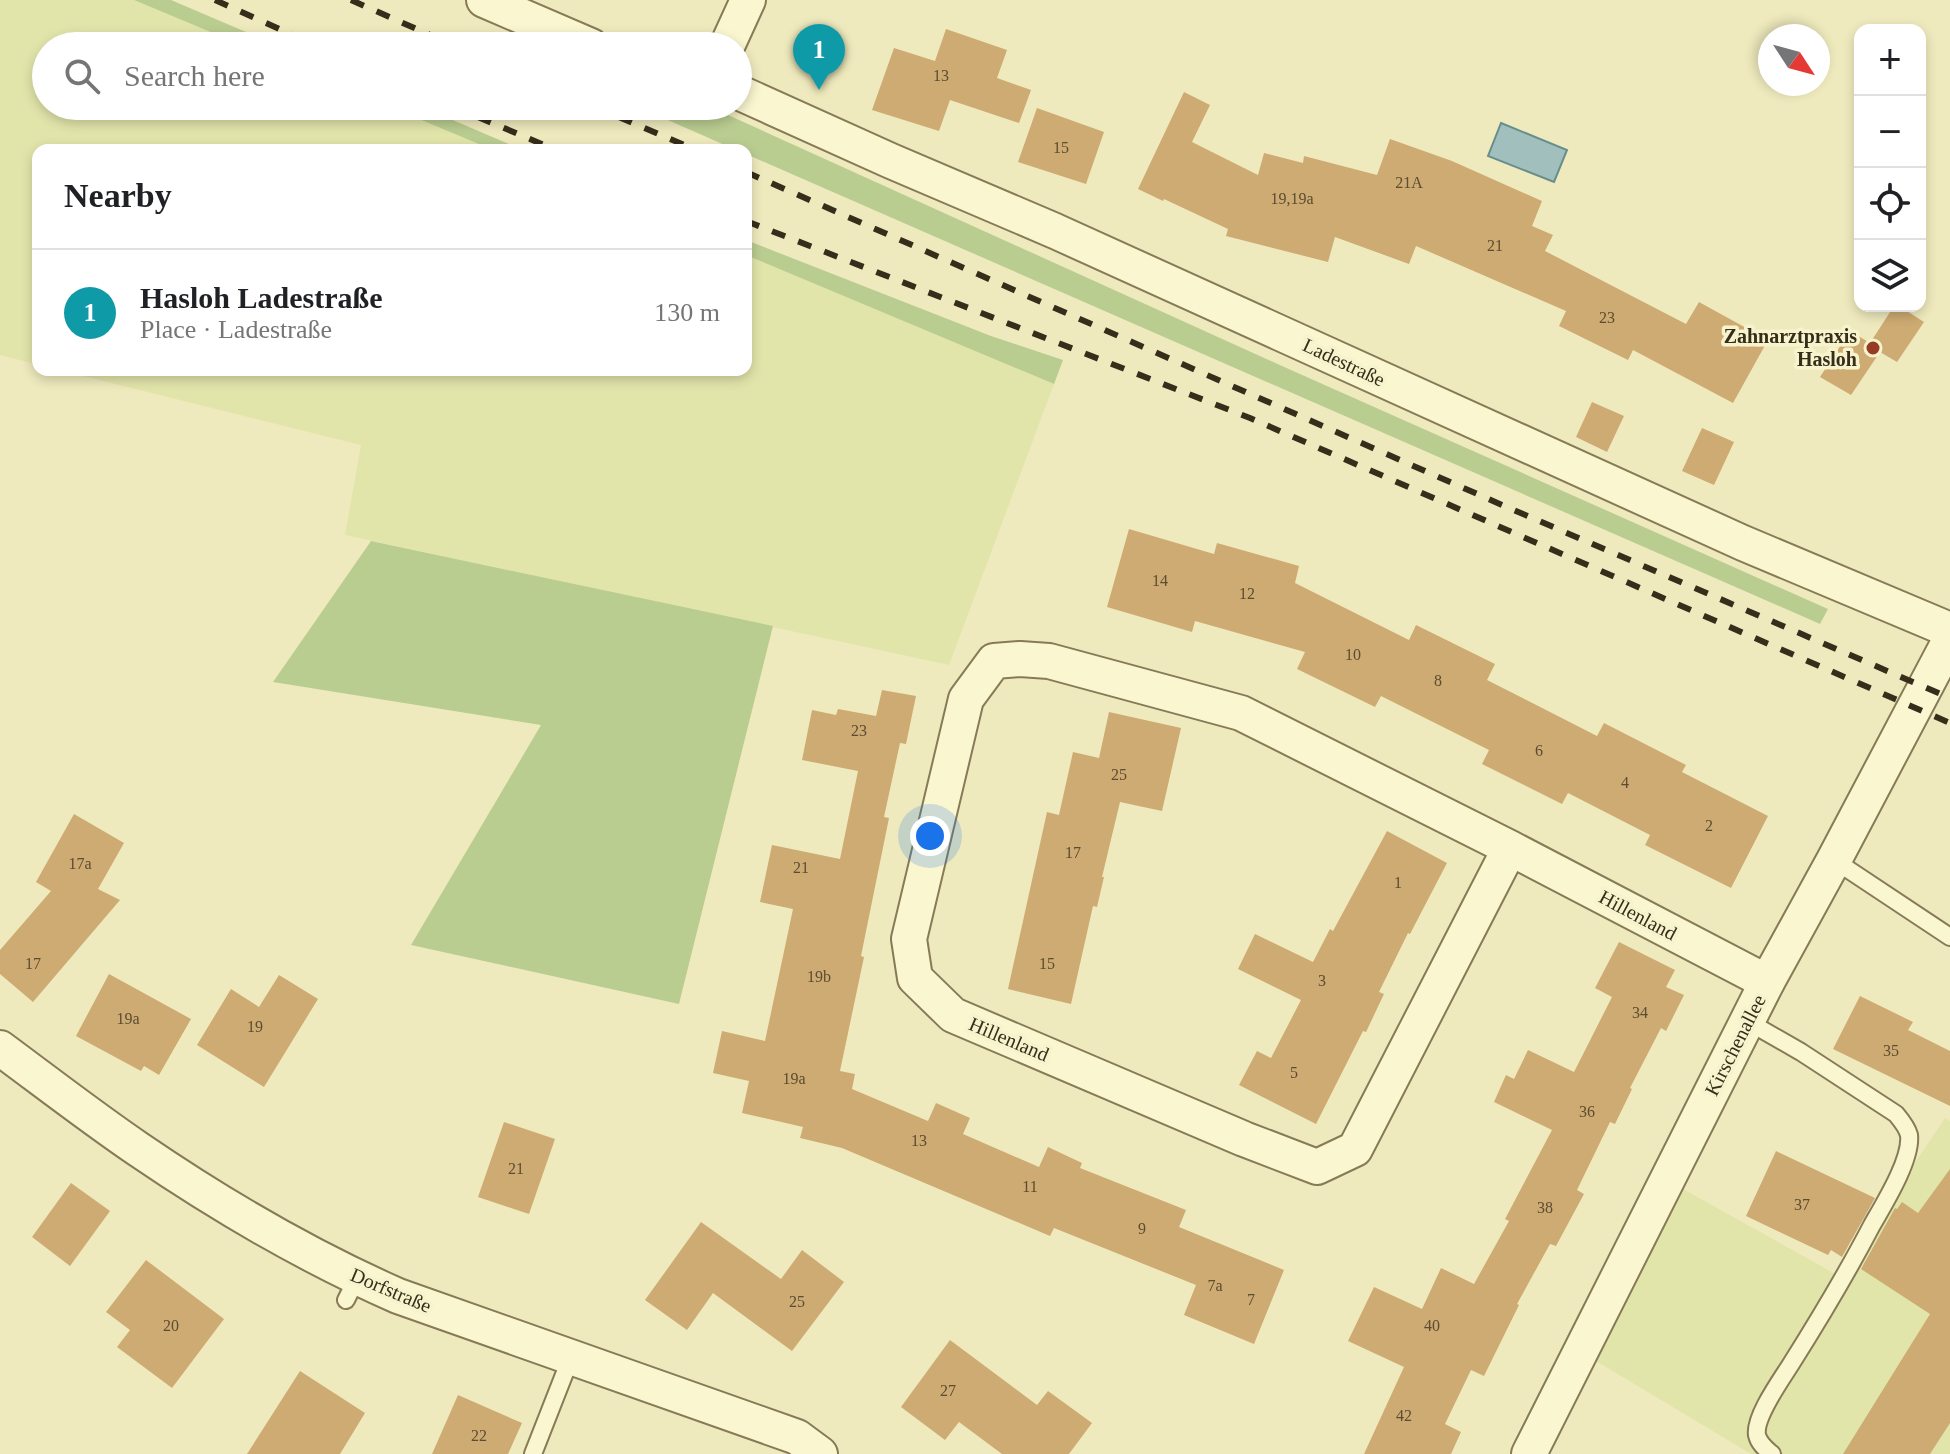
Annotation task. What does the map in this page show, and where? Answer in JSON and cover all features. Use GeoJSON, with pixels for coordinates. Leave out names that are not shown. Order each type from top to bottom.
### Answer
{"type":"FeatureCollection","features":[{"type":"Feature","properties":{"kind":"street"},"geometry":{"type":"LineString","coordinates":[[484,0],[558,32]]}},
{"type":"Feature","properties":{"kind":"street"},"geometry":{"type":"LineString","coordinates":[[733,32],[748,0]]}},
{"type":"Feature","properties":{"kind":"street","name":"Ladestraße"},"geometry":{"type":"LineString","coordinates":[[752,98],[1084,244],[1743,543],[1950,630]]}},
{"type":"Feature","properties":{"kind":"street","name":"Kirschenallee"},"geometry":{"type":"LineString","coordinates":[[1529,1454],[1767,982],[1950,640]]}},
{"type":"Feature","properties":{"kind":"street","name":"Hillenland"},"geometry":{"type":"LineString","coordinates":[[1510,848],[1355,1149],[1317,1167],[953,1015],[915,978],[909,939],[966,699],[994,661],[1020,659],[1049,661],[1241,713],[1510,848],[1767,982]]}},
{"type":"Feature","properties":{"kind":"street","name":"Dorfstraße"},"geometry":{"type":"LineString","coordinates":[[0,1048],[138,1149],[351,1289],[398,1296],[797,1437],[820,1454]]}},
{"type":"Feature","properties":{"kind":"lane"},"geometry":{"type":"LineString","coordinates":[[1834,860],[1950,937]]}},
{"type":"Feature","properties":{"kind":"lane"},"geometry":{"type":"LineString","coordinates":[[1747,1021],[1896,1114],[1909,1135],[1905,1161],[1891,1191],[1837,1290],[1759,1421],[1757,1434],[1760,1444],[1772,1454]]}},
{"type":"Feature","properties":{"kind":"lane"},"geometry":{"type":"LineString","coordinates":[[533,1454],[571,1357]]}},
{"type":"Feature","properties":{"kind":"green space"},"geometry":{"type":"Polygon","coordinates":[[[0,0],[134,0],[211,32],[32,32],[32,120],[421,120],[479,144],[32,144],[32,363],[0,355],[0,0]]]}},
{"type":"Feature","properties":{"kind":"green space"},"geometry":{"type":"Polygon","coordinates":[[[134,0],[171,0],[246,32],[211,32],[134,0]]]}},
{"type":"Feature","properties":{"kind":"green space"},"geometry":{"type":"Polygon","coordinates":[[[421,120],[453,120],[509,144],[479,144],[421,120]]]}},
{"type":"Feature","properties":{"kind":"green space"},"geometry":{"type":"Polygon","coordinates":[[[668,120],[739,120],[1828,609],[1820,624],[752,157],[752,144],[722,144],[668,120]]]}},
{"type":"Feature","properties":{"kind":"green space"},"geometry":{"type":"Polygon","coordinates":[[[752,242],[991,336],[1063,360],[1054,384],[752,258],[752,242]]]}},
{"type":"Feature","properties":{"kind":"green space"},"geometry":{"type":"Polygon","coordinates":[[[752,258],[1054,384],[949,665],[345,535],[361,445],[83,376],[752,376],[752,258]]]}},
{"type":"Feature","properties":{"kind":"green space"},"geometry":{"type":"Polygon","coordinates":[[[371,541],[773,626],[679,1004],[411,945],[541,725],[273,682],[371,541]]]}},
{"type":"Feature","properties":{"kind":"green space"},"geometry":{"type":"Polygon","coordinates":[[[1945,1118],[1950,1121],[1950,1454],[1751,1454],[1591,1358],[1674,1184],[1839,1276],[1945,1118]]]}},
{"type":"Feature","properties":{"kind":"water"},"geometry":{"type":"Polygon","coordinates":[[[1501,123],[1567,150],[1554,182],[1488,156],[1501,123]]]}},
{"type":"Feature","properties":{"kind":"building"},"geometry":{"type":"Polygon","coordinates":[[[946,29],[1007,50],[997,78],[1031,90],[1019,123],[950,100],[939,131],[872,110],[894,48],[935,61],[946,29]]]}},
{"type":"Feature","properties":{"kind":"building"},"geometry":{"type":"Polygon","coordinates":[[[1184,92],[1210,105],[1192,142],[1258,175],[1264,153],[1303,163],[1304,156],[1377,175],[1390,139],[1452,161],[1542,201],[1532,226],[1553,235],[1545,251],[1686,324],[1699,302],[1768,340],[1733,403],[1633,350],[1628,360],[1559,326],[1566,311],[1416,246],[1409,264],[1335,237],[1328,262],[1226,236],[1228,229],[1138,189],[1184,92]]]}},
{"type":"Feature","properties":{"kind":"building"},"geometry":{"type":"Polygon","coordinates":[[[1037,108],[1104,132],[1086,184],[1018,162],[1037,108]]]}},
{"type":"Feature","properties":{"kind":"building","name":"Zahnarztpraxis Hasloh"},"geometry":{"type":"Polygon","coordinates":[[[1890,312],[1908,312],[1924,322],[1897,362],[1880,352],[1851,395],[1820,377],[1850,331],[1870,343],[1890,312]]]}},
{"type":"Feature","properties":{"kind":"building"},"geometry":{"type":"Polygon","coordinates":[[[1592,402],[1624,416],[1607,452],[1576,437],[1592,402]]]}},
{"type":"Feature","properties":{"kind":"building"},"geometry":{"type":"Polygon","coordinates":[[[1702,428],[1734,442],[1714,485],[1682,471],[1702,428]]]}},
{"type":"Feature","properties":{"kind":"building"},"geometry":{"type":"Polygon","coordinates":[[[1129,529],[1214,554],[1217,543],[1299,566],[1295,583],[1409,640],[1416,625],[1495,664],[1487,680],[1597,736],[1604,723],[1686,765],[1682,772],[1768,816],[1731,888],[1645,845],[1650,835],[1568,793],[1562,804],[1482,764],[1489,750],[1381,696],[1375,707],[1297,669],[1305,652],[1195,621],[1192,632],[1107,607],[1129,529]]]}},
{"type":"Feature","properties":{"kind":"building"},"geometry":{"type":"Polygon","coordinates":[[[882,690],[916,696],[906,744],[900,743],[884,817],[889,818],[840,1071],[855,1074],[852,1089],[928,1121],[936,1103],[970,1118],[963,1134],[1039,1167],[1048,1147],[1082,1163],[1080,1168],[1186,1210],[1179,1227],[1284,1270],[1254,1344],[1184,1315],[1196,1285],[1054,1228],[1050,1236],[842,1148],[800,1138],[803,1127],[742,1113],[749,1081],[713,1073],[722,1031],[765,1041],[793,909],[760,902],[772,845],[840,859],[858,771],[802,760],[812,710],[836,715],[838,709],[876,716],[882,690]]]}},
{"type":"Feature","properties":{"kind":"building"},"geometry":{"type":"Polygon","coordinates":[[[1109,712],[1181,728],[1162,811],[1120,802],[1097,907],[1093,906],[1071,1004],[1008,989],[1047,812],[1059,815],[1073,752],[1099,758],[1109,712]]]}},
{"type":"Feature","properties":{"kind":"building"},"geometry":{"type":"Polygon","coordinates":[[[74,814],[124,843],[98,889],[120,900],[33,1002],[0,974],[0,950],[51,891],[36,882],[74,814]]]}},
{"type":"Feature","properties":{"kind":"building"},"geometry":{"type":"Polygon","coordinates":[[[1387,831],[1447,863],[1408,933],[1379,992],[1384,994],[1366,1032],[1363,1031],[1316,1124],[1239,1085],[1257,1051],[1271,1058],[1301,1000],[1238,969],[1255,934],[1313,962],[1387,831]]]}},
{"type":"Feature","properties":{"kind":"building"},"geometry":{"type":"Polygon","coordinates":[[[1619,942],[1675,970],[1666,987],[1684,995],[1666,1031],[1661,1028],[1615,1124],[1610,1122],[1577,1190],[1584,1194],[1556,1246],[1550,1244],[1517,1304],[1484,1376],[1471,1370],[1445,1424],[1461,1432],[1451,1454],[1364,1454],[1404,1367],[1348,1341],[1374,1287],[1422,1309],[1441,1268],[1474,1284],[1509,1221],[1505,1219],[1552,1130],[1494,1102],[1506,1075],[1514,1079],[1528,1050],[1574,1072],[1612,997],[1595,988],[1619,942]]]}},
{"type":"Feature","properties":{"kind":"building"},"geometry":{"type":"Polygon","coordinates":[[[109,974],[191,1019],[159,1075],[144,1066],[141,1071],[76,1036],[109,974]]]}},
{"type":"Feature","properties":{"kind":"building"},"geometry":{"type":"Polygon","coordinates":[[[279,975],[318,999],[264,1087],[197,1045],[231,989],[259,1007],[279,975]]]}},
{"type":"Feature","properties":{"kind":"building"},"geometry":{"type":"Polygon","coordinates":[[[1860,996],[1913,1022],[1908,1030],[1950,1051],[1950,1106],[1833,1049],[1860,996]]]}},
{"type":"Feature","properties":{"kind":"building"},"geometry":{"type":"Polygon","coordinates":[[[504,1122],[555,1139],[529,1214],[478,1197],[504,1122]]]}},
{"type":"Feature","properties":{"kind":"building"},"geometry":{"type":"Polygon","coordinates":[[[1776,1151],[1875,1198],[1842,1257],[1831,1250],[1828,1255],[1746,1216],[1776,1151]]]}},
{"type":"Feature","properties":{"kind":"building"},"geometry":{"type":"Polygon","coordinates":[[[1950,1169],[1950,1423],[1930,1454],[1843,1454],[1930,1314],[1861,1269],[1895,1208],[1902,1202],[1918,1213],[1950,1169]]]}},
{"type":"Feature","properties":{"kind":"building"},"geometry":{"type":"Polygon","coordinates":[[[71,1183],[110,1211],[70,1266],[32,1237],[71,1183]]]}},
{"type":"Feature","properties":{"kind":"building"},"geometry":{"type":"Polygon","coordinates":[[[701,1222],[781,1279],[802,1250],[844,1282],[792,1351],[713,1293],[687,1330],[645,1300],[701,1222]]]}},
{"type":"Feature","properties":{"kind":"building"},"geometry":{"type":"Polygon","coordinates":[[[146,1260],[224,1319],[172,1388],[117,1347],[130,1330],[106,1312],[146,1260]]]}},
{"type":"Feature","properties":{"kind":"building"},"geometry":{"type":"Polygon","coordinates":[[[950,1340],[1037,1405],[1048,1391],[1092,1423],[1069,1454],[1002,1454],[959,1422],[945,1440],[901,1407],[950,1340]]]}},
{"type":"Feature","properties":{"kind":"building"},"geometry":{"type":"Polygon","coordinates":[[[300,1371],[365,1413],[340,1454],[247,1454],[300,1371]]]}},
{"type":"Feature","properties":{"kind":"building"},"geometry":{"type":"Polygon","coordinates":[[[458,1395],[522,1423],[508,1454],[432,1454],[458,1395]]]}},
{"type":"Feature","properties":{"kind":"railway"},"geometry":{"type":"LineString","coordinates":[[215,0],[286,32]]}},
{"type":"Feature","properties":{"kind":"railway"},"geometry":{"type":"LineString","coordinates":[[351,0],[423,32]]}},
{"type":"Feature","properties":{"kind":"railway"},"geometry":{"type":"LineString","coordinates":[[485,120],[542,144]]}},
{"type":"Feature","properties":{"kind":"railway"},"geometry":{"type":"LineString","coordinates":[[626,120],[682,144]]}},
{"type":"Feature","properties":{"kind":"railway"},"geometry":{"type":"LineString","coordinates":[[752,175],[1509,508],[1950,698]]}},
{"type":"Feature","properties":{"kind":"railway"},"geometry":{"type":"LineString","coordinates":[[752,223],[1250,418],[1950,723]]}},
{"type":"Feature","properties":{"kind":"place","name":"Hasloh Ladestraße"},"geometry":{"type":"Point","coordinates":[819,90]}},
{"type":"Feature","properties":{"kind":"place","name":"Zahnarztpraxis Hasloh"},"geometry":{"type":"Point","coordinates":[1873,348]}}]}
